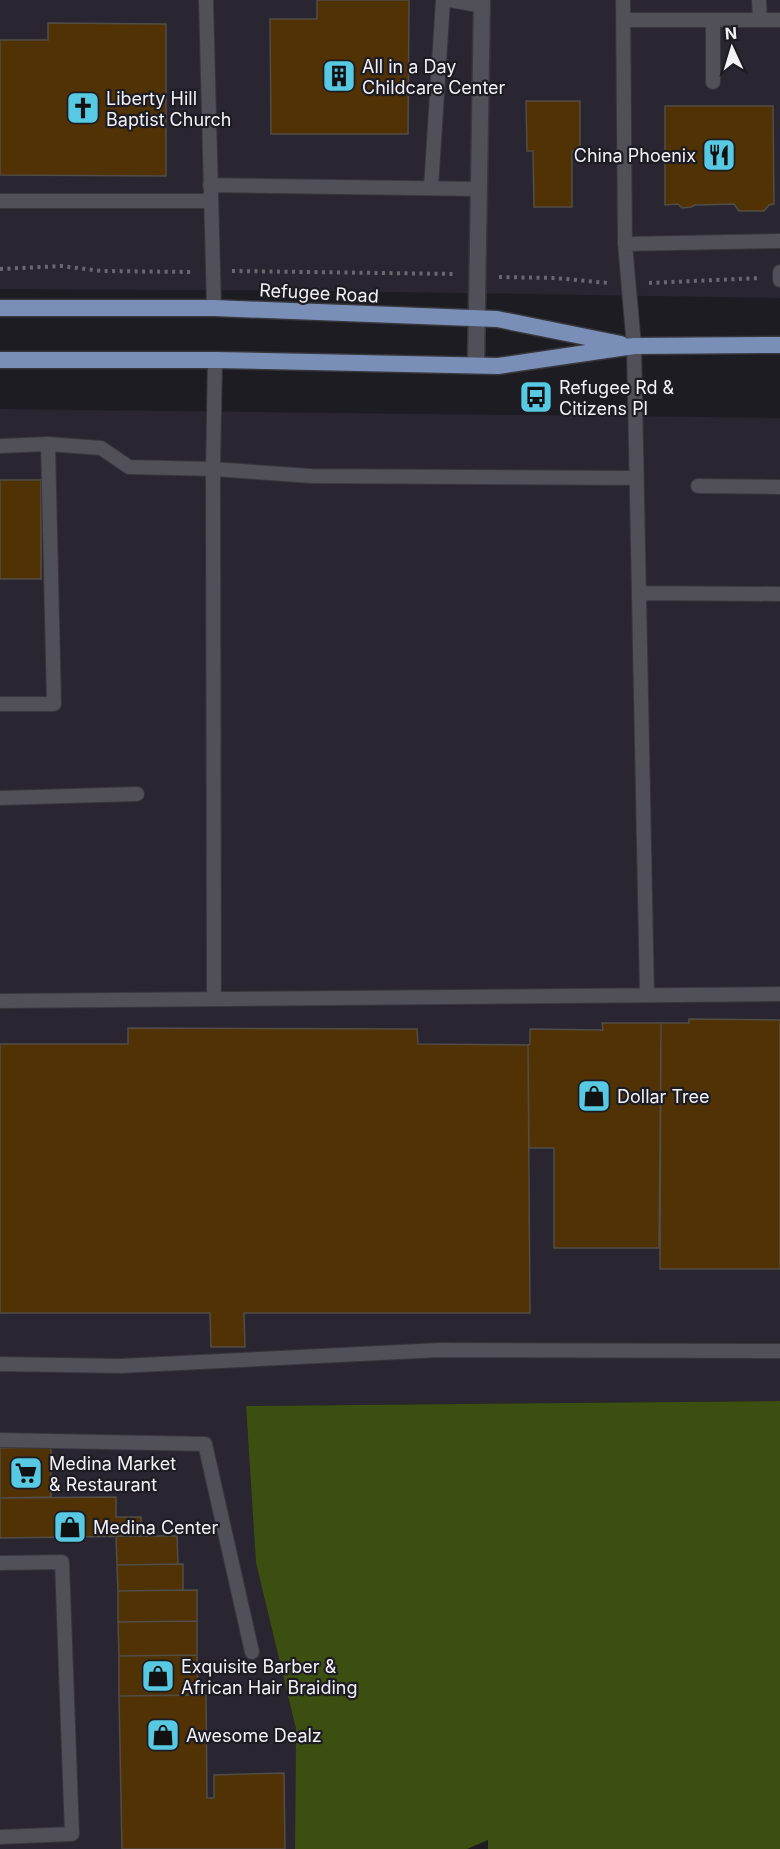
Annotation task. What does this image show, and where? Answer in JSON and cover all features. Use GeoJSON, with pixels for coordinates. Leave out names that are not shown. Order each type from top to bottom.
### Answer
{"type":"FeatureCollection","features":[{"type":"Feature","properties":{"kind":"main road","name":"Refugee Road"},"geometry":{"type":"LineString","coordinates":[[0,308],[214,308],[497,319],[634,346]]}},
{"type":"Feature","properties":{"kind":"main road","name":"Refugee Road"},"geometry":{"type":"LineString","coordinates":[[0,360],[215,360],[498,366],[634,346],[780,345]]}},
{"type":"Feature","properties":{"kind":"street"},"geometry":{"type":"LineString","coordinates":[[476,365],[482,3]]}},
{"type":"Feature","properties":{"kind":"lane"},"geometry":{"type":"LineString","coordinates":[[206,0],[214,308]]}},
{"type":"Feature","properties":{"kind":"lane"},"geometry":{"type":"LineString","coordinates":[[431,188],[442,0]]}},
{"type":"Feature","properties":{"kind":"lane"},"geometry":{"type":"LineString","coordinates":[[450,0],[482,3]]}},
{"type":"Feature","properties":{"kind":"lane"},"geometry":{"type":"LineString","coordinates":[[623,0],[625,244],[634,346],[647,995]]}},
{"type":"Feature","properties":{"kind":"lane"},"geometry":{"type":"LineString","coordinates":[[759,0],[760,20]]}},
{"type":"Feature","properties":{"kind":"lane"},"geometry":{"type":"LineString","coordinates":[[623,20],[780,20]]}},
{"type":"Feature","properties":{"kind":"lane"},"geometry":{"type":"LineString","coordinates":[[713,20],[713,82]]}},
{"type":"Feature","properties":{"kind":"lane"},"geometry":{"type":"LineString","coordinates":[[210,185],[479,189]]}},
{"type":"Feature","properties":{"kind":"lane"},"geometry":{"type":"LineString","coordinates":[[0,201],[210,201]]}},
{"type":"Feature","properties":{"kind":"lane"},"geometry":{"type":"LineString","coordinates":[[625,244],[780,241]]}},
{"type":"Feature","properties":{"kind":"lane"},"geometry":{"type":"LineString","coordinates":[[780,272],[780,280]]}},
{"type":"Feature","properties":{"kind":"lane"},"geometry":{"type":"LineString","coordinates":[[214,999],[213,469],[215,360]]}},
{"type":"Feature","properties":{"kind":"lane"},"geometry":{"type":"LineString","coordinates":[[0,446],[48,444],[101,448],[129,467],[213,469],[312,476],[636,478]]}},
{"type":"Feature","properties":{"kind":"lane"},"geometry":{"type":"LineString","coordinates":[[0,704],[54,704],[48,444]]}},
{"type":"Feature","properties":{"kind":"lane"},"geometry":{"type":"LineString","coordinates":[[698,486],[780,488]]}},
{"type":"Feature","properties":{"kind":"lane"},"geometry":{"type":"LineString","coordinates":[[639,593],[780,594]]}},
{"type":"Feature","properties":{"kind":"lane"},"geometry":{"type":"LineString","coordinates":[[0,798],[137,794]]}},
{"type":"Feature","properties":{"kind":"lane"},"geometry":{"type":"LineString","coordinates":[[0,1001],[780,994]]}},
{"type":"Feature","properties":{"kind":"lane"},"geometry":{"type":"LineString","coordinates":[[0,1364],[120,1366],[440,1350],[780,1352]]}},
{"type":"Feature","properties":{"kind":"lane"},"geometry":{"type":"LineString","coordinates":[[0,1440],[205,1444],[252,1652]]}},
{"type":"Feature","properties":{"kind":"lane"},"geometry":{"type":"LineString","coordinates":[[0,1563],[62,1562],[72,1834],[0,1837]]}},
{"type":"Feature","properties":{"kind":"path"},"geometry":{"type":"LineString","coordinates":[[0,269],[61,266],[102,271],[190,272]]}},
{"type":"Feature","properties":{"kind":"path"},"geometry":{"type":"LineString","coordinates":[[245,271],[452,273]]}},
{"type":"Feature","properties":{"kind":"path"},"geometry":{"type":"LineString","coordinates":[[502,277],[598,282]]}},
{"type":"Feature","properties":{"kind":"path"},"geometry":{"type":"LineString","coordinates":[[640,284],[764,278]]}},
{"type":"Feature","properties":{"kind":"shaded area"},"geometry":{"type":"Polygon","coordinates":[[[0,0],[780,0],[780,298],[0,289],[0,0]]]}},
{"type":"Feature","properties":{"kind":"shaded area"},"geometry":{"type":"Polygon","coordinates":[[[0,409],[780,418],[780,1401],[246,1406],[256,1563],[296,1729],[295,1849],[0,1849],[0,409]]]}},
{"type":"Feature","properties":{"kind":"green space"},"geometry":{"type":"Polygon","coordinates":[[[780,1401],[780,1849],[488,1849],[488,1840],[467,1849],[295,1849],[296,1729],[256,1563],[246,1406],[780,1401]]]}},
{"type":"Feature","properties":{"kind":"building","name":"All in a Day Childcare Center"},"geometry":{"type":"Polygon","coordinates":[[[317,0],[409,0],[408,134],[271,134],[270,19],[317,19],[317,0]]]}},
{"type":"Feature","properties":{"kind":"building","name":"Liberty Hill Baptist Church"},"geometry":{"type":"Polygon","coordinates":[[[48,23],[166,24],[166,176],[0,175],[0,40],[48,40],[48,23]]]}},
{"type":"Feature","properties":{"kind":"building"},"geometry":{"type":"Polygon","coordinates":[[[526,101],[580,101],[580,151],[572,151],[572,207],[534,207],[533,151],[527,151],[526,101]]]}},
{"type":"Feature","properties":{"kind":"building","name":"China Phoenix"},"geometry":{"type":"Polygon","coordinates":[[[665,106],[773,106],[774,204],[769,205],[764,211],[739,211],[734,204],[695,205],[682,208],[678,204],[665,205],[665,106]]]}},
{"type":"Feature","properties":{"kind":"building"},"geometry":{"type":"Polygon","coordinates":[[[0,480],[41,480],[41,579],[0,579],[0,480]]]}},
{"type":"Feature","properties":{"kind":"building"},"geometry":{"type":"Polygon","coordinates":[[[689,1019],[780,1020],[780,1269],[660,1269],[661,1023],[689,1023],[689,1019]]]}},
{"type":"Feature","properties":{"kind":"building","name":"Dollar Tree"},"geometry":{"type":"Polygon","coordinates":[[[602,1023],[661,1023],[659,1248],[554,1248],[554,1148],[529,1148],[528,1045],[530,1044],[530,1029],[603,1030],[602,1023]]]}},
{"type":"Feature","properties":{"kind":"building"},"geometry":{"type":"Polygon","coordinates":[[[128,1028],[417,1029],[418,1044],[528,1045],[530,1313],[244,1313],[245,1347],[211,1347],[210,1313],[0,1313],[0,1044],[128,1044],[128,1028]]]}},
{"type":"Feature","properties":{"kind":"building","name":"Medina Market & Restaurant"},"geometry":{"type":"Polygon","coordinates":[[[51,1447],[51,1497],[0,1498],[0,1448],[51,1447]]]}},
{"type":"Feature","properties":{"kind":"building","name":"Medina Center"},"geometry":{"type":"Polygon","coordinates":[[[116,1497],[116,1517],[141,1517],[141,1536],[0,1538],[0,1498],[116,1497]]]}},
{"type":"Feature","properties":{"kind":"building"},"geometry":{"type":"Polygon","coordinates":[[[116,1536],[177,1536],[178,1564],[117,1565],[116,1536]]]}},
{"type":"Feature","properties":{"kind":"building"},"geometry":{"type":"Polygon","coordinates":[[[183,1564],[183,1590],[118,1591],[117,1565],[183,1564]]]}},
{"type":"Feature","properties":{"kind":"building"},"geometry":{"type":"Polygon","coordinates":[[[197,1590],[197,1621],[118,1622],[118,1591],[197,1590]]]}},
{"type":"Feature","properties":{"kind":"building"},"geometry":{"type":"Polygon","coordinates":[[[197,1621],[197,1655],[119,1656],[118,1622],[197,1621]]]}},
{"type":"Feature","properties":{"kind":"building","name":"Exquisite Barber & African Hair Braiding"},"geometry":{"type":"Polygon","coordinates":[[[197,1655],[198,1695],[119,1696],[119,1656],[197,1655]]]}},
{"type":"Feature","properties":{"kind":"building","name":"Awesome Dealz"},"geometry":{"type":"Polygon","coordinates":[[[206,1695],[207,1798],[214,1798],[214,1775],[284,1773],[285,1849],[122,1849],[119,1696],[206,1695]]]}},
{"type":"Feature","properties":{"kind":"place","name":"All in a Day Childcare Center"},"geometry":{"type":"Point","coordinates":[339,76]}},
{"type":"Feature","properties":{"kind":"place","name":"Liberty Hill Baptist Church"},"geometry":{"type":"Point","coordinates":[83,108]}},
{"type":"Feature","properties":{"kind":"place","name":"China Phoenix"},"geometry":{"type":"Point","coordinates":[719,155]}},
{"type":"Feature","properties":{"kind":"place","name":"Refugee Rd & Citizens Pl"},"geometry":{"type":"Point","coordinates":[536,397]}},
{"type":"Feature","properties":{"kind":"place","name":"Dollar Tree"},"geometry":{"type":"Point","coordinates":[594,1096]}},
{"type":"Feature","properties":{"kind":"place","name":"Medina Market & Restaurant"},"geometry":{"type":"Point","coordinates":[26,1473]}},
{"type":"Feature","properties":{"kind":"place","name":"Medina Center"},"geometry":{"type":"Point","coordinates":[70,1527]}},
{"type":"Feature","properties":{"kind":"place","name":"Exquisite Barber & African Hair Braiding"},"geometry":{"type":"Point","coordinates":[158,1676]}},
{"type":"Feature","properties":{"kind":"place","name":"Awesome Dealz"},"geometry":{"type":"Point","coordinates":[163,1735]}}]}
